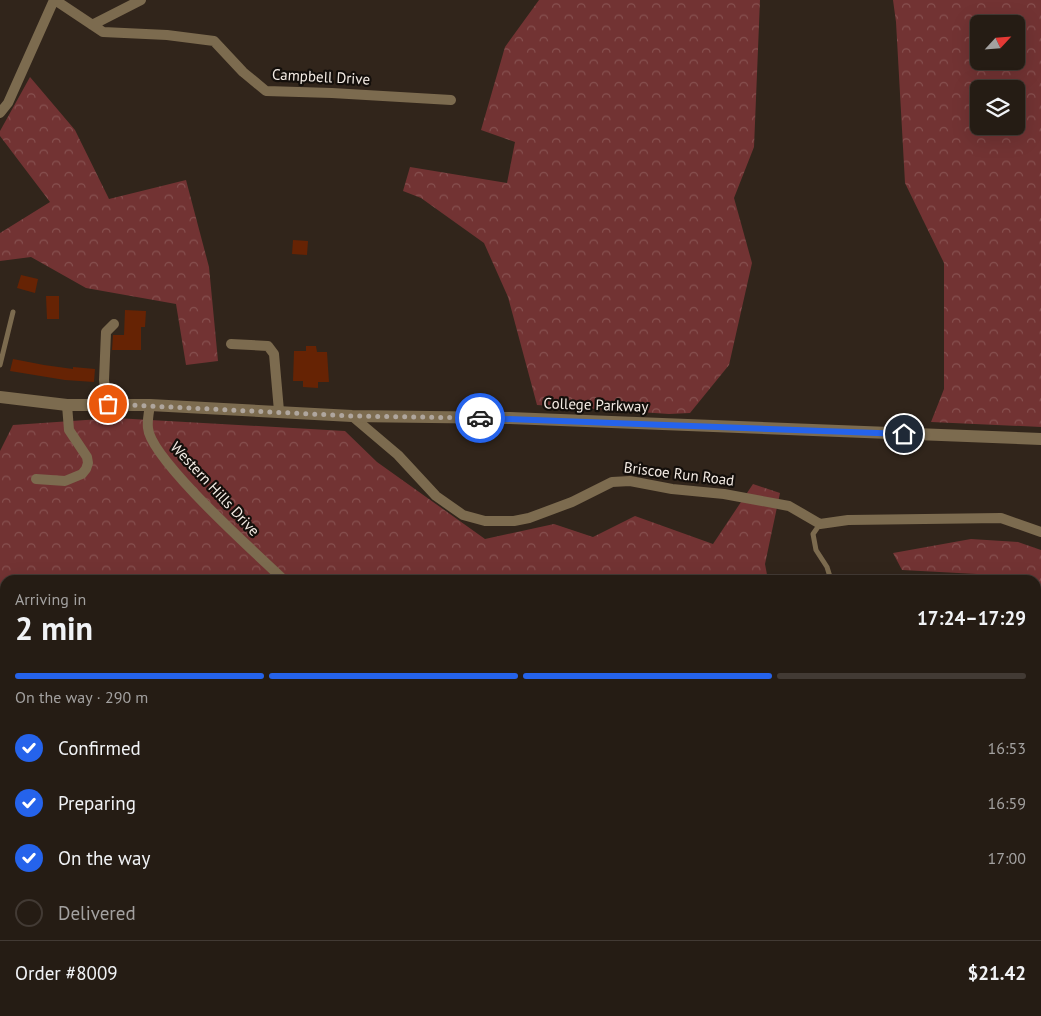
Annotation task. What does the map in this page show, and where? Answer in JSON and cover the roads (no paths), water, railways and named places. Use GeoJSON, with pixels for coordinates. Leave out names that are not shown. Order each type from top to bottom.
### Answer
{"type":"FeatureCollection","features":[{"type":"Feature","properties":{"kind":"street","name":"Campbell Drive"},"geometry":{"type":"LineString","coordinates":[[55,0],[103,32],[167,35],[214,41],[243,72],[266,91],[451,100]]}},
{"type":"Feature","properties":{"kind":"street"},"geometry":{"type":"LineString","coordinates":[[0,113],[8,103],[55,0]]}},
{"type":"Feature","properties":{"kind":"street"},"geometry":{"type":"LineString","coordinates":[[92,25],[141,0]]}},
{"type":"Feature","properties":{"kind":"street"},"geometry":{"type":"LineString","coordinates":[[108,404],[104,380],[106,332],[114,324]]}},
{"type":"Feature","properties":{"kind":"street"},"geometry":{"type":"LineString","coordinates":[[231,344],[268,346],[274,354],[279,411]]}},
{"type":"Feature","properties":{"kind":"street","name":"College Parkway"},"geometry":{"type":"LineString","coordinates":[[0,396],[67,405],[150,405],[352,416],[511,418],[1041,439]]}},
{"type":"Feature","properties":{"kind":"street"},"geometry":{"type":"LineString","coordinates":[[36,479],[65,481],[82,474],[86,469],[88,464],[87,457],[69,430],[67,405]]}},
{"type":"Feature","properties":{"kind":"street","name":"Western Hills Drive"},"geometry":{"type":"LineString","coordinates":[[150,405],[148,429],[160,454],[224,524],[279,575]]}},
{"type":"Feature","properties":{"kind":"street","name":"Briscoe Run Road"},"geometry":{"type":"LineString","coordinates":[[352,416],[398,455],[436,496],[463,515],[485,521],[514,521],[530,518],[572,502],[612,482],[630,481],[672,489],[724,494],[789,506],[820,524]]}},
{"type":"Feature","properties":{"kind":"street"},"geometry":{"type":"LineString","coordinates":[[820,524],[848,520],[1001,518],[1041,532]]}},
{"type":"Feature","properties":{"kind":"lane"},"geometry":{"type":"LineString","coordinates":[[0,365],[14,312]]}},
{"type":"Feature","properties":{"kind":"lane"},"geometry":{"type":"LineString","coordinates":[[820,524],[813,534],[816,550],[827,567],[829,575]]}}]}
